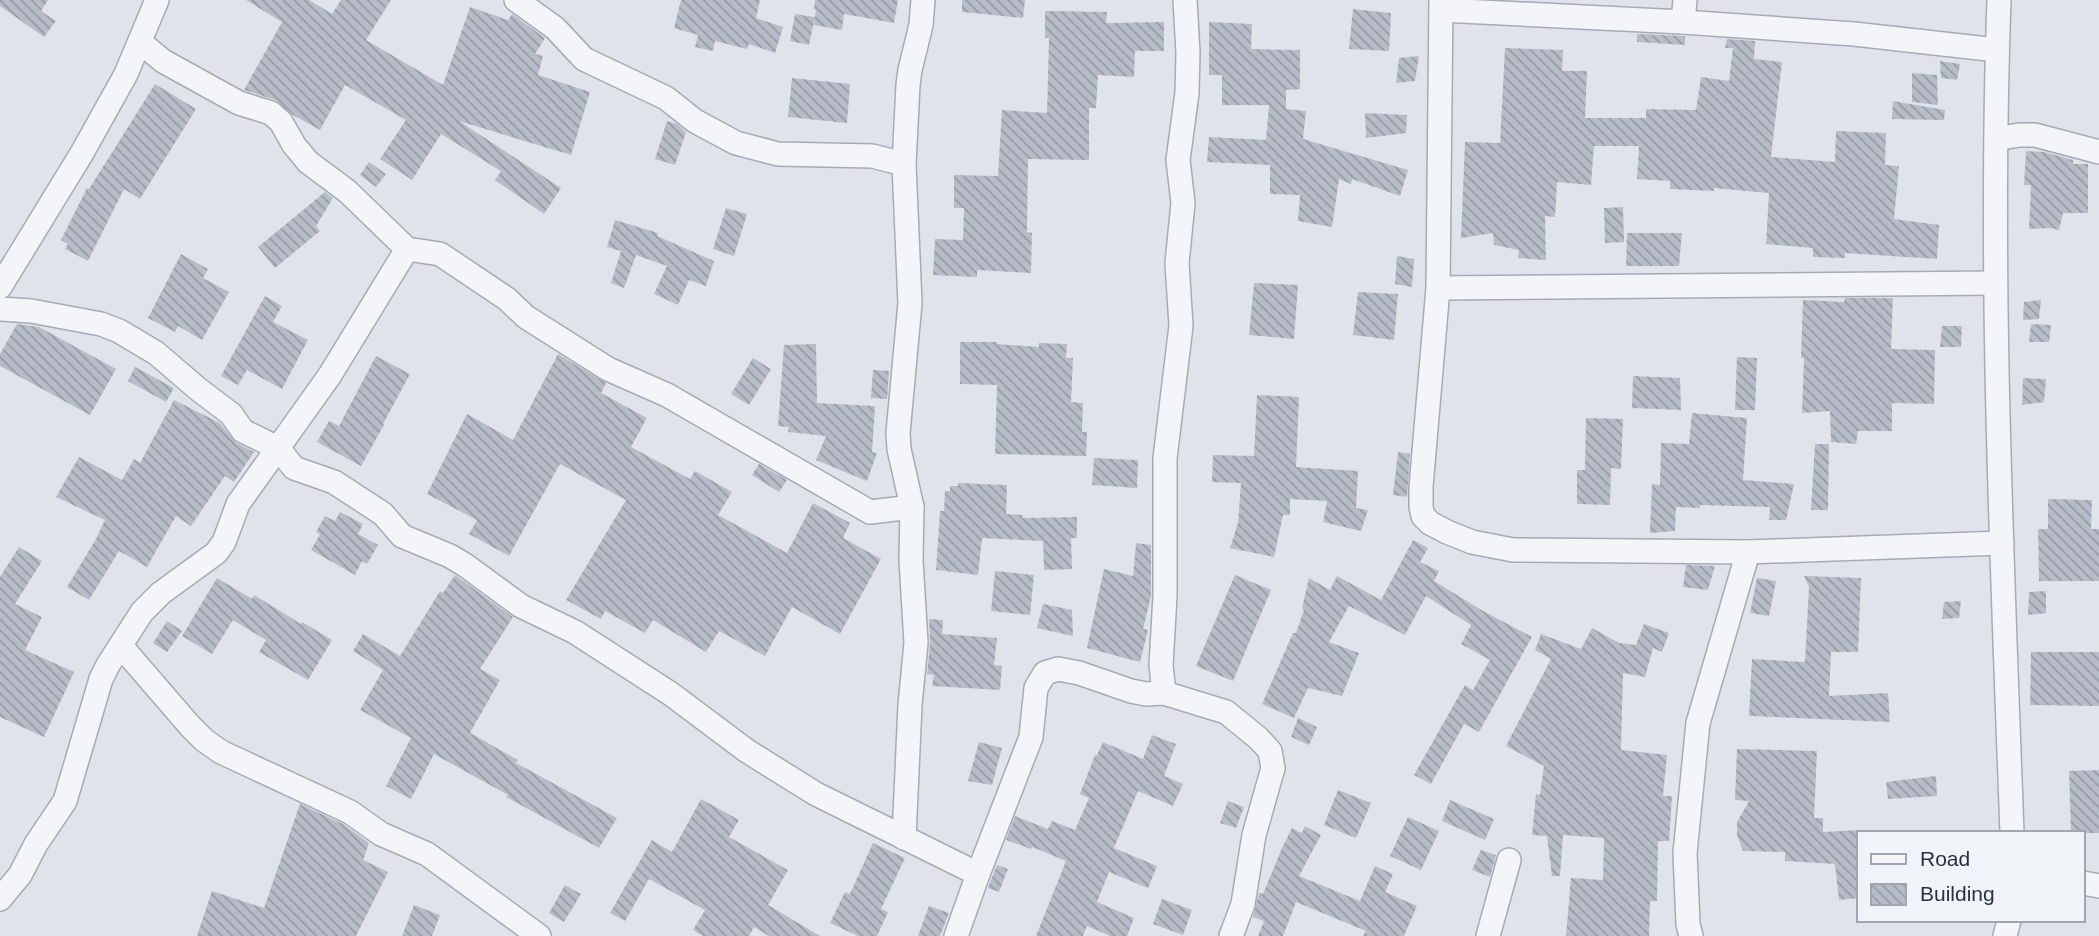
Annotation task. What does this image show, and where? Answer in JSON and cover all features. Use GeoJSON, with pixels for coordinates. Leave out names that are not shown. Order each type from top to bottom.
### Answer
{"type":"FeatureCollection","features":[{"type":"Feature","properties":{"kind":"street"},"geometry":{"type":"LineString","coordinates":[[0,287],[82,153],[126,74],[157,0]]}},
{"type":"Feature","properties":{"kind":"street"},"geometry":{"type":"LineString","coordinates":[[516,0],[555,28],[584,58],[666,98],[695,121],[736,143],[778,154],[872,156],[904,164]]}},
{"type":"Feature","properties":{"kind":"street"},"geometry":{"type":"LineString","coordinates":[[904,838],[910,705],[916,643],[911,560],[912,506],[898,433],[910,303],[904,164],[910,70],[921,25],[923,0]]}},
{"type":"Feature","properties":{"kind":"street"},"geometry":{"type":"LineString","coordinates":[[1164,693],[1161,665],[1165,596],[1165,458],[1181,326],[1177,262],[1183,203],[1178,160],[1188,53],[1185,0]]}},
{"type":"Feature","properties":{"kind":"street"},"geometry":{"type":"LineString","coordinates":[[1999,0],[1995,283],[2012,831]]}},
{"type":"Feature","properties":{"kind":"street"},"geometry":{"type":"LineString","coordinates":[[1997,50],[1684,11],[1441,5],[1438,288],[1421,507],[1423,516],[1430,523],[1447,532],[1472,542],[1513,550],[1748,552],[2001,543]]}},
{"type":"Feature","properties":{"kind":"street"},"geometry":{"type":"LineString","coordinates":[[140,42],[163,61],[239,103],[271,113],[281,122],[308,162],[347,191],[407,249],[440,254],[507,299],[526,317],[608,369],[667,395],[870,512],[912,506]]}},
{"type":"Feature","properties":{"kind":"street"},"geometry":{"type":"LineString","coordinates":[[1996,139],[2035,135],[2099,152]]}},
{"type":"Feature","properties":{"kind":"street"},"geometry":{"type":"LineString","coordinates":[[0,899],[20,875],[36,844],[65,801],[101,679],[108,665],[142,612],[161,593],[216,553],[224,542],[238,504],[330,375],[407,249]]}},
{"type":"Feature","properties":{"kind":"street"},"geometry":{"type":"LineString","coordinates":[[1438,288],[1995,283]]}},
{"type":"Feature","properties":{"kind":"street"},"geometry":{"type":"LineString","coordinates":[[0,309],[43,313],[102,324],[120,331],[156,353],[198,390],[231,414],[243,431],[278,448],[295,468],[334,482],[383,514],[402,536],[450,556],[521,606],[575,632],[671,694],[747,751],[816,794],[978,874]]}},
{"type":"Feature","properties":{"kind":"street"},"geometry":{"type":"LineString","coordinates":[[1691,936],[1688,924],[1685,853],[1699,723],[1748,552]]}},
{"type":"Feature","properties":{"kind":"street"},"geometry":{"type":"LineString","coordinates":[[121,646],[204,740],[221,752],[350,812],[381,834],[427,854],[539,936]]}},
{"type":"Feature","properties":{"kind":"street"},"geometry":{"type":"LineString","coordinates":[[956,936],[1031,737],[1036,688],[1045,673],[1058,669],[1079,673],[1131,691],[1164,693],[1226,712],[1270,751],[1273,768],[1254,835],[1243,904],[1231,936]]}},
{"type":"Feature","properties":{"kind":"street"},"geometry":{"type":"LineString","coordinates":[[1488,936],[1508,860]]}},
{"type":"Feature","properties":{"kind":"building"},"geometry":{"type":"Polygon","coordinates":[[[0,0],[48,0],[41,11],[56,21],[44,37],[0,6],[0,0]]]}},
{"type":"Feature","properties":{"kind":"building"},"geometry":{"type":"Polygon","coordinates":[[[246,0],[309,0],[332,14],[341,0],[391,0],[366,40],[443,85],[470,7],[508,20],[512,14],[545,38],[535,54],[543,56],[538,75],[590,92],[571,155],[459,121],[561,188],[544,214],[495,180],[501,171],[441,134],[412,180],[380,159],[406,120],[345,85],[320,130],[293,115],[276,100],[244,90],[282,22],[246,0]]]}},
{"type":"Feature","properties":{"kind":"building"},"geometry":{"type":"Polygon","coordinates":[[[681,0],[760,0],[756,18],[783,27],[775,53],[749,44],[747,49],[715,41],[713,51],[695,47],[698,35],[674,28],[681,0]]]}},
{"type":"Feature","properties":{"kind":"building"},"geometry":{"type":"Polygon","coordinates":[[[815,0],[898,0],[894,23],[844,14],[842,30],[814,25],[815,0]]]}},
{"type":"Feature","properties":{"kind":"building"},"geometry":{"type":"Polygon","coordinates":[[[962,0],[1025,0],[1023,18],[962,12],[962,0]]]}},
{"type":"Feature","properties":{"kind":"building"},"geometry":{"type":"Polygon","coordinates":[[[1353,9],[1391,13],[1389,51],[1349,49],[1353,9]]]}},
{"type":"Feature","properties":{"kind":"building"},"geometry":{"type":"Polygon","coordinates":[[[1045,11],[1107,12],[1106,23],[1164,22],[1164,51],[1135,51],[1134,77],[1098,75],[1096,108],[1089,108],[1089,160],[1028,159],[1027,232],[1032,233],[1031,273],[977,270],[977,277],[933,275],[935,239],[963,240],[964,208],[954,208],[954,175],[998,176],[1002,110],[1047,113],[1049,38],[1045,38],[1045,11]]]}},
{"type":"Feature","properties":{"kind":"building"},"geometry":{"type":"Polygon","coordinates":[[[795,14],[815,17],[809,45],[790,41],[795,14]]]}},
{"type":"Feature","properties":{"kind":"building"},"geometry":{"type":"Polygon","coordinates":[[[1209,22],[1252,24],[1251,49],[1300,50],[1300,89],[1286,90],[1286,109],[1306,111],[1303,139],[1408,170],[1400,196],[1352,179],[1351,184],[1339,179],[1332,227],[1298,221],[1300,195],[1270,194],[1270,165],[1207,162],[1209,137],[1266,140],[1269,105],[1222,105],[1222,75],[1209,75],[1209,22]]]}},
{"type":"Feature","properties":{"kind":"building"},"geometry":{"type":"Polygon","coordinates":[[[1637,34],[1685,36],[1685,45],[1637,42],[1637,34]]]}},
{"type":"Feature","properties":{"kind":"building"},"geometry":{"type":"Polygon","coordinates":[[[1727,39],[1755,41],[1754,59],[1782,62],[1771,157],[1835,162],[1836,131],[1886,133],[1885,165],[1899,166],[1894,219],[1939,225],[1937,259],[1845,253],[1845,258],[1813,257],[1813,248],[1766,244],[1769,193],[1714,188],[1714,191],[1670,189],[1670,181],[1637,179],[1639,146],[1594,146],[1591,185],[1557,182],[1555,217],[1545,216],[1546,260],[1518,258],[1519,250],[1494,245],[1493,233],[1461,238],[1465,142],[1500,143],[1505,48],[1563,50],[1562,71],[1587,71],[1585,118],[1646,118],[1646,109],[1696,110],[1701,77],[1729,81],[1733,48],[1725,48],[1727,39]]]}},
{"type":"Feature","properties":{"kind":"building"},"geometry":{"type":"Polygon","coordinates":[[[1419,56],[1415,81],[1396,83],[1399,58],[1419,56]]]}},
{"type":"Feature","properties":{"kind":"building"},"geometry":{"type":"Polygon","coordinates":[[[1940,61],[1960,64],[1957,80],[1941,78],[1940,61]]]}},
{"type":"Feature","properties":{"kind":"building"},"geometry":{"type":"Polygon","coordinates":[[[1912,73],[1937,75],[1938,105],[1912,102],[1912,73]]]}},
{"type":"Feature","properties":{"kind":"building"},"geometry":{"type":"Polygon","coordinates":[[[792,78],[850,84],[847,123],[788,117],[792,78]]]}},
{"type":"Feature","properties":{"kind":"building"},"geometry":{"type":"Polygon","coordinates":[[[155,84],[196,109],[140,199],[124,189],[88,261],[65,249],[68,244],[61,240],[87,188],[89,189],[155,84]]]}},
{"type":"Feature","properties":{"kind":"building"},"geometry":{"type":"Polygon","coordinates":[[[1893,101],[1945,110],[1944,120],[1892,119],[1893,101]]]}},
{"type":"Feature","properties":{"kind":"building"},"geometry":{"type":"Polygon","coordinates":[[[1365,113],[1407,115],[1406,133],[1366,138],[1365,113]]]}},
{"type":"Feature","properties":{"kind":"building"},"geometry":{"type":"Polygon","coordinates":[[[667,121],[677,124],[686,132],[675,165],[655,159],[667,121]]]}},
{"type":"Feature","properties":{"kind":"building"},"geometry":{"type":"Polygon","coordinates":[[[2026,151],[2044,152],[2073,160],[2073,164],[2088,164],[2088,213],[2063,213],[2059,230],[2029,229],[2031,185],[2024,185],[2026,151]]]}},
{"type":"Feature","properties":{"kind":"building"},"geometry":{"type":"Polygon","coordinates":[[[369,162],[386,174],[376,187],[360,175],[369,162]]]}},
{"type":"Feature","properties":{"kind":"building"},"geometry":{"type":"Polygon","coordinates":[[[325,192],[333,198],[316,226],[320,231],[275,268],[258,247],[325,192]]]}},
{"type":"Feature","properties":{"kind":"building"},"geometry":{"type":"Polygon","coordinates":[[[1623,207],[1624,242],[1605,243],[1604,208],[1623,207]]]}},
{"type":"Feature","properties":{"kind":"building"},"geometry":{"type":"Polygon","coordinates":[[[726,208],[747,214],[734,256],[713,249],[726,208]]]}},
{"type":"Feature","properties":{"kind":"building"},"geometry":{"type":"Polygon","coordinates":[[[615,220],[658,233],[657,236],[714,261],[706,286],[689,280],[678,305],[654,294],[667,266],[636,255],[624,288],[611,283],[621,251],[607,247],[615,220]]]}},
{"type":"Feature","properties":{"kind":"building"},"geometry":{"type":"Polygon","coordinates":[[[1627,233],[1682,233],[1679,266],[1626,266],[1627,233]]]}},
{"type":"Feature","properties":{"kind":"building"},"geometry":{"type":"Polygon","coordinates":[[[181,254],[208,269],[203,278],[229,292],[202,340],[178,326],[175,332],[148,318],[181,254]]]}},
{"type":"Feature","properties":{"kind":"building"},"geometry":{"type":"Polygon","coordinates":[[[1397,256],[1414,259],[1412,287],[1395,284],[1397,256]]]}},
{"type":"Feature","properties":{"kind":"building"},"geometry":{"type":"Polygon","coordinates":[[[1254,283],[1298,285],[1294,339],[1249,335],[1254,283]]]}},
{"type":"Feature","properties":{"kind":"building"},"geometry":{"type":"Polygon","coordinates":[[[1358,292],[1398,294],[1394,340],[1353,335],[1358,292]]]}},
{"type":"Feature","properties":{"kind":"building"},"geometry":{"type":"Polygon","coordinates":[[[265,296],[282,306],[273,322],[308,340],[282,389],[247,370],[238,385],[221,376],[265,296]]]}},
{"type":"Feature","properties":{"kind":"building"},"geometry":{"type":"Polygon","coordinates":[[[1845,298],[1893,298],[1891,349],[1935,350],[1934,404],[1892,403],[1892,431],[1858,431],[1856,444],[1831,442],[1830,411],[1802,413],[1803,300],[1844,302],[1845,298]]]}},
{"type":"Feature","properties":{"kind":"building"},"geometry":{"type":"Polygon","coordinates":[[[2041,300],[2039,319],[2023,320],[2024,302],[2041,300]]]}},
{"type":"Feature","properties":{"kind":"building"},"geometry":{"type":"Polygon","coordinates":[[[17,324],[39,327],[116,369],[90,415],[0,366],[0,354],[17,324]]]}},
{"type":"Feature","properties":{"kind":"building"},"geometry":{"type":"Polygon","coordinates":[[[2031,324],[2051,325],[2049,342],[2029,342],[2031,324]]]}},
{"type":"Feature","properties":{"kind":"building"},"geometry":{"type":"Polygon","coordinates":[[[1942,326],[1962,326],[1961,347],[1940,347],[1942,326]]]}},
{"type":"Feature","properties":{"kind":"building"},"geometry":{"type":"Polygon","coordinates":[[[960,342],[997,342],[1039,347],[1039,343],[1067,344],[1066,358],[1073,358],[1071,402],[1083,403],[1082,432],[1087,432],[1086,456],[995,454],[997,385],[960,384],[960,342]]]}},
{"type":"Feature","properties":{"kind":"building"},"geometry":{"type":"Polygon","coordinates":[[[816,344],[817,403],[875,406],[872,452],[877,453],[867,481],[816,460],[826,436],[788,432],[789,427],[778,426],[784,345],[816,344]]]}},
{"type":"Feature","properties":{"kind":"building"},"geometry":{"type":"Polygon","coordinates":[[[558,354],[606,383],[601,393],[647,418],[631,447],[690,479],[695,471],[732,492],[718,515],[787,553],[813,503],[850,523],[843,538],[881,559],[840,634],[792,607],[765,656],[719,631],[706,652],[653,620],[645,633],[605,611],[601,619],[566,600],[626,500],[560,464],[509,556],[469,534],[477,520],[427,494],[467,414],[513,440],[558,354]]]}},
{"type":"Feature","properties":{"kind":"building"},"geometry":{"type":"Polygon","coordinates":[[[376,356],[410,374],[361,466],[317,442],[329,421],[339,426],[376,356]]]}},
{"type":"Feature","properties":{"kind":"building"},"geometry":{"type":"Polygon","coordinates":[[[1737,357],[1757,358],[1755,410],[1735,410],[1737,357]]]}},
{"type":"Feature","properties":{"kind":"building"},"geometry":{"type":"Polygon","coordinates":[[[753,358],[771,369],[749,405],[731,394],[753,358]]]}},
{"type":"Feature","properties":{"kind":"building"},"geometry":{"type":"Polygon","coordinates":[[[135,367],[174,388],[166,402],[128,381],[135,367]]]}},
{"type":"Feature","properties":{"kind":"building"},"geometry":{"type":"Polygon","coordinates":[[[873,370],[889,371],[887,399],[871,398],[873,370]]]}},
{"type":"Feature","properties":{"kind":"building"},"geometry":{"type":"Polygon","coordinates":[[[1633,376],[1680,378],[1681,410],[1632,408],[1633,376]]]}},
{"type":"Feature","properties":{"kind":"building"},"geometry":{"type":"Polygon","coordinates":[[[2023,378],[2046,379],[2044,402],[2022,405],[2023,378]]]}},
{"type":"Feature","properties":{"kind":"building"},"geometry":{"type":"Polygon","coordinates":[[[1257,395],[1299,397],[1296,467],[1358,471],[1356,508],[1368,510],[1361,531],[1323,522],[1327,501],[1290,499],[1290,515],[1283,515],[1274,557],[1230,548],[1238,523],[1241,483],[1212,482],[1213,455],[1254,456],[1257,395]]]}},
{"type":"Feature","properties":{"kind":"building"},"geometry":{"type":"Polygon","coordinates":[[[174,400],[220,423],[236,443],[254,452],[234,482],[225,476],[191,526],[176,516],[147,567],[119,551],[89,600],[67,587],[105,520],[56,497],[79,457],[122,480],[134,459],[140,463],[174,400]]]}},
{"type":"Feature","properties":{"kind":"building"},"geometry":{"type":"Polygon","coordinates":[[[1692,413],[1747,418],[1743,480],[1794,484],[1786,520],[1769,520],[1770,507],[1676,507],[1675,531],[1650,533],[1652,484],[1660,485],[1661,443],[1689,444],[1692,413]]]}},
{"type":"Feature","properties":{"kind":"building"},"geometry":{"type":"Polygon","coordinates":[[[1586,418],[1623,419],[1621,469],[1611,468],[1610,505],[1577,504],[1577,470],[1585,470],[1586,418]]]}},
{"type":"Feature","properties":{"kind":"building"},"geometry":{"type":"Polygon","coordinates":[[[1815,444],[1829,444],[1828,510],[1811,510],[1815,444]]]}},
{"type":"Feature","properties":{"kind":"building"},"geometry":{"type":"Polygon","coordinates":[[[1398,452],[1410,454],[1407,497],[1393,495],[1398,452]]]}},
{"type":"Feature","properties":{"kind":"building"},"geometry":{"type":"Polygon","coordinates":[[[1094,458],[1138,460],[1137,488],[1092,485],[1094,458]]]}},
{"type":"Feature","properties":{"kind":"building"},"geometry":{"type":"Polygon","coordinates":[[[759,464],[787,480],[779,492],[752,475],[759,464]]]}},
{"type":"Feature","properties":{"kind":"building"},"geometry":{"type":"Polygon","coordinates":[[[958,483],[1007,485],[1006,514],[1023,515],[1022,518],[1077,517],[1077,538],[1071,538],[1072,569],[1044,570],[1043,541],[982,538],[978,575],[936,570],[940,511],[944,511],[945,491],[950,491],[950,486],[958,486],[958,483]]]}},
{"type":"Feature","properties":{"kind":"building"},"geometry":{"type":"Polygon","coordinates":[[[2048,499],[2092,500],[2091,529],[2099,529],[2099,581],[2039,581],[2038,529],[2048,529],[2048,499]]]}},
{"type":"Feature","properties":{"kind":"building"},"geometry":{"type":"Polygon","coordinates":[[[340,512],[363,524],[358,534],[378,545],[367,564],[362,561],[355,575],[311,550],[320,534],[316,532],[325,516],[335,521],[340,512]]]}},
{"type":"Feature","properties":{"kind":"building"},"geometry":{"type":"Polygon","coordinates":[[[1413,540],[1428,548],[1420,562],[1439,571],[1434,581],[1532,637],[1479,732],[1464,724],[1431,784],[1414,775],[1465,685],[1473,690],[1490,660],[1461,644],[1471,625],[1426,596],[1405,635],[1349,606],[1329,642],[1359,653],[1342,696],[1308,688],[1294,718],[1262,704],[1293,633],[1296,633],[1304,610],[1302,608],[1309,578],[1330,590],[1337,576],[1381,600],[1413,540]]]}},
{"type":"Feature","properties":{"kind":"building"},"geometry":{"type":"Polygon","coordinates":[[[1136,543],[1151,545],[1151,596],[1143,629],[1148,630],[1140,662],[1087,648],[1104,569],[1133,576],[1136,543]]]}},
{"type":"Feature","properties":{"kind":"building"},"geometry":{"type":"Polygon","coordinates":[[[19,547],[42,561],[15,604],[42,617],[25,650],[74,672],[44,737],[0,717],[0,577],[19,547]]]}},
{"type":"Feature","properties":{"kind":"building"},"geometry":{"type":"Polygon","coordinates":[[[1686,565],[1715,566],[1708,590],[1683,587],[1686,565]]]}},
{"type":"Feature","properties":{"kind":"building"},"geometry":{"type":"Polygon","coordinates":[[[995,571],[1034,575],[1030,615],[991,611],[995,571]]]}},
{"type":"Feature","properties":{"kind":"building"},"geometry":{"type":"Polygon","coordinates":[[[455,575],[513,617],[480,669],[500,680],[470,733],[518,760],[516,763],[617,818],[599,848],[434,754],[411,799],[386,786],[411,738],[360,710],[383,670],[353,651],[363,634],[400,656],[440,591],[443,593],[455,575]]]}},
{"type":"Feature","properties":{"kind":"building"},"geometry":{"type":"Polygon","coordinates":[[[1235,575],[1271,590],[1233,681],[1196,666],[1235,575]]]}},
{"type":"Feature","properties":{"kind":"building"},"geometry":{"type":"Polygon","coordinates":[[[1804,576],[1861,578],[1858,652],[1831,652],[1829,696],[1888,693],[1890,722],[1749,716],[1752,659],[1805,662],[1809,587],[1804,576]]]}},
{"type":"Feature","properties":{"kind":"building"},"geometry":{"type":"Polygon","coordinates":[[[217,578],[252,599],[254,595],[332,640],[308,680],[259,652],[266,640],[233,620],[212,654],[182,636],[217,578]]]}},
{"type":"Feature","properties":{"kind":"building"},"geometry":{"type":"Polygon","coordinates":[[[1757,578],[1776,581],[1769,616],[1750,613],[1757,578]]]}},
{"type":"Feature","properties":{"kind":"building"},"geometry":{"type":"Polygon","coordinates":[[[2046,591],[2046,613],[2028,615],[2029,592],[2046,591]]]}},
{"type":"Feature","properties":{"kind":"building"},"geometry":{"type":"Polygon","coordinates":[[[1961,601],[1959,618],[1942,619],[1944,602],[1961,601]]]}},
{"type":"Feature","properties":{"kind":"building"},"geometry":{"type":"Polygon","coordinates":[[[1043,604],[1072,610],[1073,636],[1037,628],[1043,604]]]}},
{"type":"Feature","properties":{"kind":"building"},"geometry":{"type":"Polygon","coordinates":[[[929,619],[943,620],[942,634],[997,638],[994,665],[1002,666],[1000,690],[932,686],[934,675],[927,674],[929,619]]]}},
{"type":"Feature","properties":{"kind":"building"},"geometry":{"type":"Polygon","coordinates":[[[167,621],[182,631],[167,652],[153,643],[167,621]]]}},
{"type":"Feature","properties":{"kind":"building"},"geometry":{"type":"Polygon","coordinates":[[[1644,624],[1669,633],[1662,652],[1653,648],[1645,677],[1623,673],[1621,750],[1667,755],[1663,796],[1672,796],[1669,841],[1658,841],[1657,901],[1650,901],[1649,936],[1566,936],[1571,878],[1603,880],[1604,838],[1563,835],[1560,876],[1552,876],[1547,836],[1532,835],[1536,794],[1540,795],[1544,766],[1506,746],[1551,659],[1535,650],[1541,634],[1581,649],[1592,628],[1619,643],[1636,645],[1644,624]]]}},
{"type":"Feature","properties":{"kind":"building"},"geometry":{"type":"Polygon","coordinates":[[[2031,652],[2099,652],[2099,706],[2030,705],[2031,652]]]}},
{"type":"Feature","properties":{"kind":"building"},"geometry":{"type":"Polygon","coordinates":[[[1298,718],[1317,727],[1309,745],[1291,737],[1298,718]]]}},
{"type":"Feature","properties":{"kind":"building"},"geometry":{"type":"Polygon","coordinates":[[[1152,735],[1176,744],[1164,776],[1183,784],[1173,806],[1138,791],[1114,848],[1157,866],[1148,888],[1109,872],[1097,902],[1134,918],[1127,936],[1110,936],[1087,926],[1083,936],[1036,936],[1066,861],[1006,840],[1015,816],[1048,829],[1052,821],[1075,830],[1089,798],[1080,794],[1103,742],[1143,759],[1152,735]]]}},
{"type":"Feature","properties":{"kind":"building"},"geometry":{"type":"Polygon","coordinates":[[[979,742],[1002,748],[992,785],[968,781],[979,742]]]}},
{"type":"Feature","properties":{"kind":"building"},"geometry":{"type":"Polygon","coordinates":[[[1737,749],[1817,751],[1814,818],[1823,818],[1823,832],[1859,830],[1857,898],[1839,900],[1835,864],[1785,861],[1785,852],[1743,851],[1737,835],[1737,822],[1749,801],[1735,800],[1737,749]]]}},
{"type":"Feature","properties":{"kind":"building"},"geometry":{"type":"Polygon","coordinates":[[[2099,770],[2099,833],[2071,831],[2069,771],[2099,770]]]}},
{"type":"Feature","properties":{"kind":"building"},"geometry":{"type":"Polygon","coordinates":[[[1936,776],[1937,796],[1888,799],[1886,782],[1936,776]]]}},
{"type":"Feature","properties":{"kind":"building"},"geometry":{"type":"Polygon","coordinates":[[[1338,790],[1371,803],[1356,838],[1324,825],[1338,790]]]}},
{"type":"Feature","properties":{"kind":"building"},"geometry":{"type":"Polygon","coordinates":[[[701,799],[739,820],[729,837],[788,870],[768,905],[820,936],[769,936],[754,927],[749,936],[703,936],[693,930],[705,910],[649,879],[625,921],[610,913],[652,840],[672,852],[701,799]]]}},
{"type":"Feature","properties":{"kind":"building"},"geometry":{"type":"Polygon","coordinates":[[[1450,800],[1494,819],[1485,840],[1442,821],[1450,800]]]}},
{"type":"Feature","properties":{"kind":"building"},"geometry":{"type":"Polygon","coordinates":[[[1228,801],[1244,807],[1236,828],[1220,823],[1228,801]]]}},
{"type":"Feature","properties":{"kind":"building"},"geometry":{"type":"Polygon","coordinates":[[[300,804],[343,824],[369,843],[363,860],[388,872],[356,936],[197,936],[212,891],[264,908],[300,804]]]}},
{"type":"Feature","properties":{"kind":"building"},"geometry":{"type":"Polygon","coordinates":[[[1408,817],[1439,831],[1421,870],[1390,856],[1408,817]]]}},
{"type":"Feature","properties":{"kind":"building"},"geometry":{"type":"Polygon","coordinates":[[[1305,826],[1321,835],[1299,876],[1360,901],[1375,866],[1393,874],[1385,892],[1417,906],[1404,936],[1363,936],[1366,931],[1296,902],[1283,936],[1258,936],[1264,921],[1253,917],[1259,893],[1263,894],[1292,828],[1302,833],[1305,826]]]}},
{"type":"Feature","properties":{"kind":"building"},"geometry":{"type":"Polygon","coordinates":[[[873,843],[905,858],[881,909],[888,912],[877,936],[858,936],[830,923],[845,892],[850,894],[873,843]]]}},
{"type":"Feature","properties":{"kind":"building"},"geometry":{"type":"Polygon","coordinates":[[[1481,850],[1496,855],[1490,877],[1472,870],[1481,850]]]}},
{"type":"Feature","properties":{"kind":"building"},"geometry":{"type":"Polygon","coordinates":[[[997,865],[1008,869],[999,892],[988,888],[997,865]]]}},
{"type":"Feature","properties":{"kind":"building"},"geometry":{"type":"Polygon","coordinates":[[[565,885],[581,894],[564,922],[549,913],[565,885]]]}},
{"type":"Feature","properties":{"kind":"building"},"geometry":{"type":"Polygon","coordinates":[[[1162,899],[1192,910],[1183,935],[1153,924],[1162,899]]]}},
{"type":"Feature","properties":{"kind":"building"},"geometry":{"type":"Polygon","coordinates":[[[414,905],[440,915],[432,936],[402,936],[414,905]]]}},
{"type":"Feature","properties":{"kind":"building"},"geometry":{"type":"Polygon","coordinates":[[[929,906],[949,913],[940,936],[918,936],[929,906]]]}}]}
